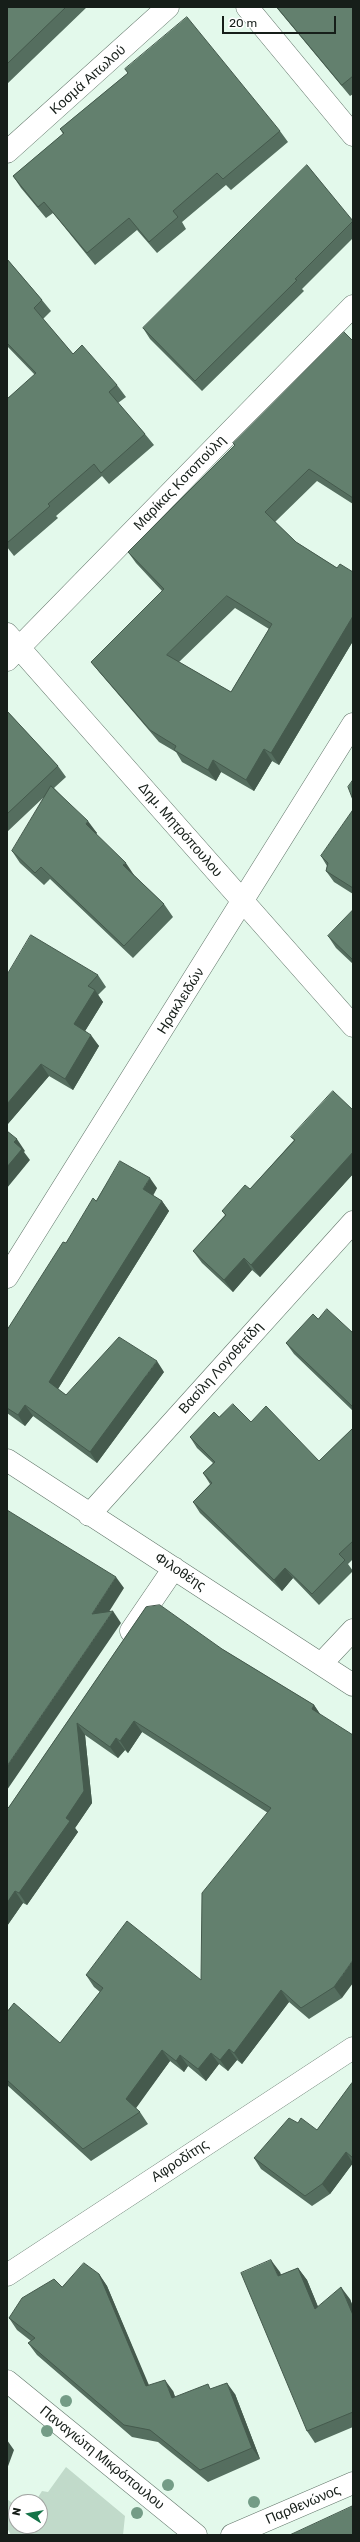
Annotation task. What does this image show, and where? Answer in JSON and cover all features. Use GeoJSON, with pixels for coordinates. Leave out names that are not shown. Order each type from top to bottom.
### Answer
{"type":"FeatureCollection","features":[{"type":"Feature","properties":{"kind":"street","name":"Κοσμά Αιτωλού"},"geometry":{"type":"LineString","coordinates":[[7,152],[168,7]]}},
{"type":"Feature","properties":{"kind":"street"},"geometry":{"type":"LineString","coordinates":[[247,7],[353,135]]}},
{"type":"Feature","properties":{"kind":"street","name":"Μαρίκας Κοτοπούλη"},"geometry":{"type":"LineString","coordinates":[[11,647],[353,306]]}},
{"type":"Feature","properties":{"kind":"street","name":"Δημ. Μητρόπουλου"},"geometry":{"type":"LineString","coordinates":[[11,647],[243,901],[353,1026]]}},
{"type":"Feature","properties":{"kind":"street","name":"Ηρακλειδών"},"geometry":{"type":"LineString","coordinates":[[7,1277],[353,724]]}},
{"type":"Feature","properties":{"kind":"street","name":"Βασίλη Λογοθετίδη"},"geometry":{"type":"LineString","coordinates":[[89,1515],[353,1222]]}},
{"type":"Feature","properties":{"kind":"street","name":"Φιλοθέης"},"geometry":{"type":"LineString","coordinates":[[7,1460],[89,1515],[174,1568],[353,1685]]}},
{"type":"Feature","properties":{"kind":"street"},"geometry":{"type":"LineString","coordinates":[[120,1647],[174,1568]]}},
{"type":"Feature","properties":{"kind":"street"},"geometry":{"type":"LineString","coordinates":[[321,1664],[353,1630]]}},
{"type":"Feature","properties":{"kind":"street","name":"Αφροδίτης"},"geometry":{"type":"LineString","coordinates":[[7,2275],[353,2048]]}},
{"type":"Feature","properties":{"kind":"street","name":"Παναγιώτη Μικρόπουλου"},"geometry":{"type":"LineString","coordinates":[[7,2381],[196,2535]]}},
{"type":"Feature","properties":{"kind":"street","name":"Παρθενώνος"},"geometry":{"type":"LineString","coordinates":[[232,2535],[353,2483]]}},
{"type":"Feature","properties":{"kind":"green space"},"geometry":{"type":"Polygon","coordinates":[[[66,2467],[125,2516],[123,2535],[11,2535],[48,2534],[48,2494],[40,2494],[42,2491],[48,2492],[66,2467]]]}},
{"type":"Feature","properties":{"kind":"green space"},"geometry":{"type":"Polygon","coordinates":[[[7,2499],[8,2500],[8,2530],[7,2528],[7,2499]]]}},
{"type":"Feature","properties":{"kind":"building"},"geometry":{"type":"Polygon","coordinates":[[[7,7],[66,7],[7,64],[7,7]]]}},
{"type":"Feature","properties":{"kind":"building"},"geometry":{"type":"Polygon","coordinates":[[[277,7],[353,7],[353,76],[342,85],[277,7]]]}},
{"type":"Feature","properties":{"kind":"building"},"geometry":{"type":"Polygon","coordinates":[[[187,17],[280,131],[223,179],[217,173],[173,211],[178,217],[149,242],[129,218],[87,253],[44,202],[38,207],[13,176],[64,133],[60,129],[128,73],[125,69],[187,17]]]}},
{"type":"Feature","properties":{"kind":"building"},"geometry":{"type":"Polygon","coordinates":[[[307,165],[353,221],[295,279],[297,280],[195,381],[143,328],[307,165]]]}},
{"type":"Feature","properties":{"kind":"building"},"geometry":{"type":"Polygon","coordinates":[[[7,259],[42,300],[34,308],[73,354],[82,345],[117,385],[109,392],[145,434],[101,473],[94,464],[48,504],[50,506],[7,543],[7,399],[36,373],[7,343],[7,259]]]}},
{"type":"Feature","properties":{"kind":"building"},"geometry":{"type":"Polygon","coordinates":[[[344,332],[353,341],[353,498],[309,469],[265,512],[296,542],[337,568],[340,564],[353,572],[353,616],[271,753],[264,749],[246,780],[213,760],[208,770],[174,750],[176,746],[150,730],[91,662],[164,589],[128,552],[235,445],[233,443],[344,332]],[[227,596],[167,655],[231,692],[272,624],[227,596]]]}},
{"type":"Feature","properties":{"kind":"building"},"geometry":{"type":"Polygon","coordinates":[[[7,711],[58,766],[7,814],[7,711]]]}},
{"type":"Feature","properties":{"kind":"building"},"geometry":{"type":"Polygon","coordinates":[[[353,780],[353,800],[348,787],[353,780]]]}},
{"type":"Feature","properties":{"kind":"building"},"geometry":{"type":"Polygon","coordinates":[[[51,786],[88,821],[86,824],[126,863],[123,865],[164,904],[124,946],[41,867],[35,873],[12,851],[51,786]]]}},
{"type":"Feature","properties":{"kind":"building"},"geometry":{"type":"Polygon","coordinates":[[[353,810],[353,888],[326,871],[328,863],[321,856],[353,810]]]}},
{"type":"Feature","properties":{"kind":"building"},"geometry":{"type":"Polygon","coordinates":[[[353,910],[353,960],[328,936],[353,910]]]}},
{"type":"Feature","properties":{"kind":"building"},"geometry":{"type":"Polygon","coordinates":[[[31,935],[98,975],[88,986],[95,990],[74,1024],[91,1035],[65,1079],[41,1064],[7,1104],[7,975],[31,935]]]}},
{"type":"Feature","properties":{"kind":"building"},"geometry":{"type":"Polygon","coordinates":[[[333,1091],[353,1110],[353,1152],[251,1265],[244,1258],[224,1280],[193,1251],[226,1215],[222,1211],[245,1185],[250,1189],[295,1140],[291,1137],[333,1091]]]}},
{"type":"Feature","properties":{"kind":"building"},"geometry":{"type":"Polygon","coordinates":[[[7,1131],[17,1139],[14,1142],[22,1149],[7,1167],[7,1131]]]}},
{"type":"Feature","properties":{"kind":"building"},"geometry":{"type":"Polygon","coordinates":[[[120,1161],[150,1178],[143,1189],[162,1201],[49,1382],[66,1395],[119,1337],[157,1361],[90,1452],[25,1405],[18,1415],[7,1408],[7,1330],[63,1242],[66,1243],[93,1198],[96,1201],[120,1161]]]}},
{"type":"Feature","properties":{"kind":"building"},"geometry":{"type":"Polygon","coordinates":[[[327,1309],[353,1333],[353,1407],[286,1343],[313,1314],[318,1319],[327,1309]]]}},
{"type":"Feature","properties":{"kind":"building"},"geometry":{"type":"Polygon","coordinates":[[[233,1404],[251,1422],[266,1406],[319,1461],[353,1428],[353,1541],[339,1554],[345,1560],[312,1594],[285,1568],[274,1580],[193,1502],[212,1483],[203,1473],[215,1462],[190,1437],[214,1412],[219,1417],[233,1404]]]}},
{"type":"Feature","properties":{"kind":"building"},"geometry":{"type":"Polygon","coordinates":[[[7,1510],[116,1577],[92,1614],[113,1611],[7,1766],[7,1510]]]}},
{"type":"Feature","properties":{"kind":"building"},"geometry":{"type":"Polygon","coordinates":[[[160,1605],[222,1649],[314,1705],[312,1709],[353,1735],[353,1960],[334,1987],[301,2008],[281,1990],[234,2053],[229,2049],[220,2060],[211,2053],[198,2069],[180,2055],[176,2061],[162,2050],[126,2099],[140,2112],[83,2149],[7,2080],[7,2012],[14,2003],[60,2043],[103,1988],[86,1975],[127,1921],[201,1980],[202,1893],[271,1808],[134,1721],[120,1741],[116,1738],[110,1747],[77,1723],[84,1791],[66,1818],[70,1821],[19,1893],[15,1891],[7,1903],[7,1809],[146,1607],[160,1605]]]}},
{"type":"Feature","properties":{"kind":"building"},"geometry":{"type":"Polygon","coordinates":[[[353,2082],[353,2158],[346,2152],[322,2184],[305,2196],[254,2158],[289,2118],[298,2123],[301,2118],[317,2130],[353,2082]]]}},
{"type":"Feature","properties":{"kind":"building"},"geometry":{"type":"Polygon","coordinates":[[[271,2260],[278,2276],[298,2268],[315,2309],[341,2287],[353,2315],[353,2412],[307,2431],[241,2273],[271,2260]]]}},
{"type":"Feature","properties":{"kind":"building"},"geometry":{"type":"Polygon","coordinates":[[[84,2263],[99,2274],[146,2386],[165,2380],[172,2398],[208,2384],[210,2389],[227,2383],[252,2448],[200,2470],[150,2430],[124,2425],[28,2343],[35,2338],[9,2318],[22,2298],[54,2279],[62,2287],[84,2263]]]}},
{"type":"Feature","properties":{"kind":"building"},"geometry":{"type":"Polygon","coordinates":[[[353,2506],[353,2535],[290,2535],[353,2506]]]}}]}
